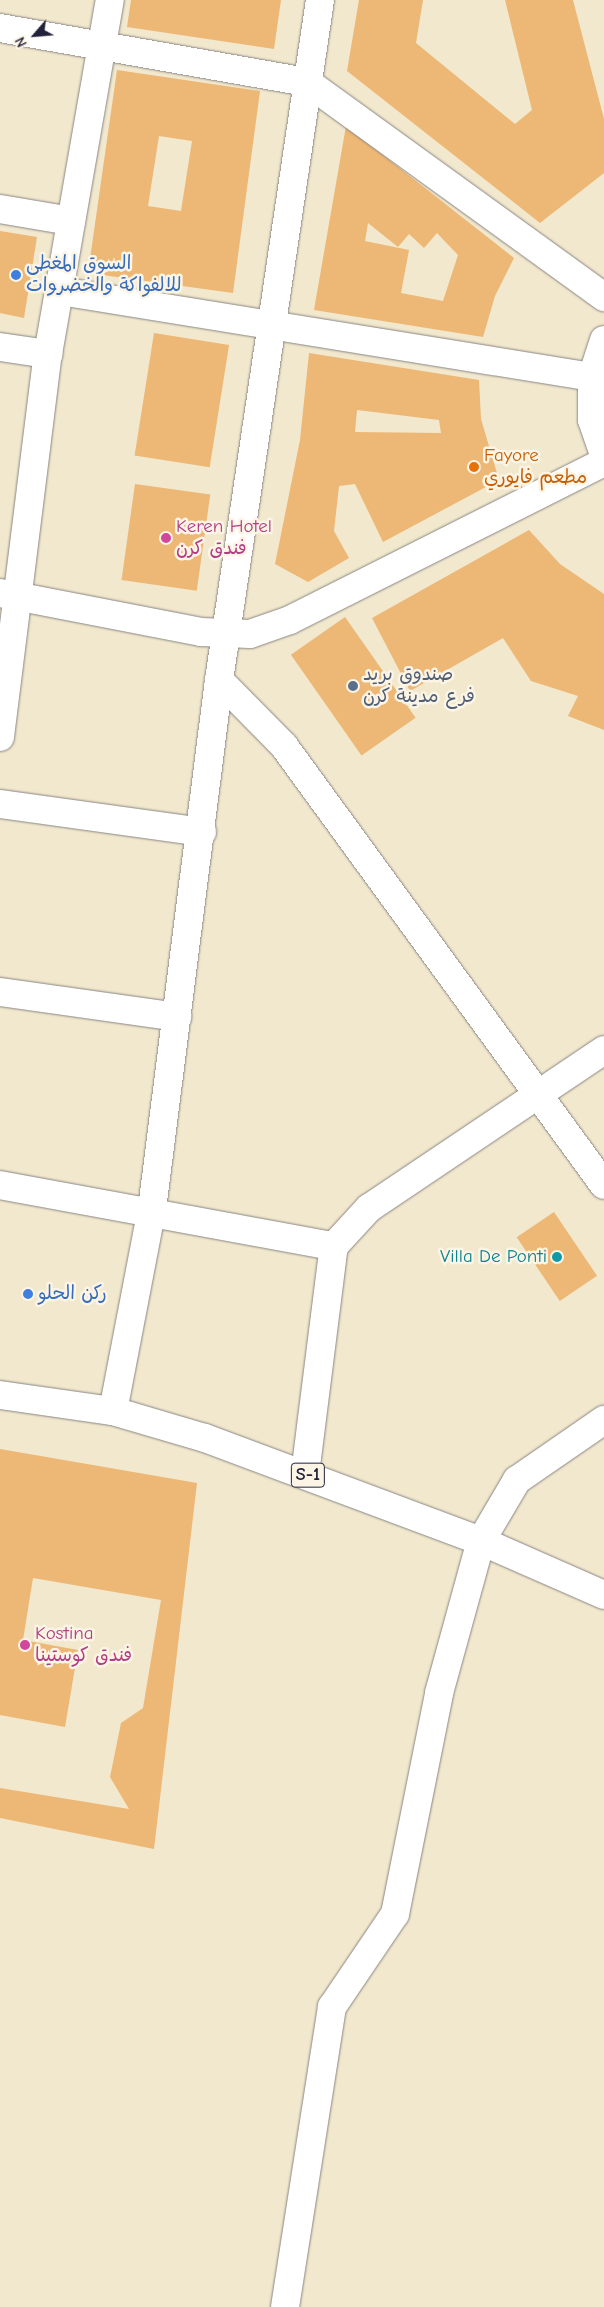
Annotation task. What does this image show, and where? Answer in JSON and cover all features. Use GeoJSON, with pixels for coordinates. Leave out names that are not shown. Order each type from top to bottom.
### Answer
{"type":"FeatureCollection","features":[{"type":"Feature","properties":{"kind":"main road"},"geometry":{"type":"LineString","coordinates":[[0,737],[10,595],[48,354],[110,0]]}},
{"type":"Feature","properties":{"kind":"main road"},"geometry":{"type":"LineString","coordinates":[[113,1411],[152,1209],[202,832],[225,633],[273,324],[320,0]]}},
{"type":"Feature","properties":{"kind":"main road"},"geometry":{"type":"LineString","coordinates":[[0,28],[102,43],[307,82],[604,297]]}},
{"type":"Feature","properties":{"kind":"main road"},"geometry":{"type":"LineString","coordinates":[[0,209],[71,221]]}},
{"type":"Feature","properties":{"kind":"main road"},"geometry":{"type":"LineString","coordinates":[[60,291],[592,377]]}},
{"type":"Feature","properties":{"kind":"main road"},"geometry":{"type":"LineString","coordinates":[[604,340],[592,377],[592,420],[604,456]]}},
{"type":"Feature","properties":{"kind":"main road"},"geometry":{"type":"LineString","coordinates":[[0,347],[48,354]]}},
{"type":"Feature","properties":{"kind":"main road"},"geometry":{"type":"LineString","coordinates":[[10,595],[225,633],[250,634],[290,620],[604,462]]}},
{"type":"Feature","properties":{"kind":"main road"},"geometry":{"type":"LineString","coordinates":[[219,680],[284,746],[541,1094],[604,1185]]}},
{"type":"Feature","properties":{"kind":"main road"},"geometry":{"type":"LineString","coordinates":[[0,804],[202,832]]}},
{"type":"Feature","properties":{"kind":"main road"},"geometry":{"type":"LineString","coordinates":[[0,992],[177,1017]]}},
{"type":"Feature","properties":{"kind":"main road"},"geometry":{"type":"LineString","coordinates":[[305,1474],[334,1246],[369,1208],[604,1050]]}},
{"type":"Feature","properties":{"kind":"main road"},"geometry":{"type":"LineString","coordinates":[[0,1185],[152,1209],[334,1246]]}},
{"type":"Feature","properties":{"kind":"main road","name":"S-1"},"geometry":{"type":"LineString","coordinates":[[0,1395],[113,1411],[205,1438],[481,1541],[604,1595]]}},
{"type":"Feature","properties":{"kind":"main road"},"geometry":{"type":"LineString","coordinates":[[285,2307],[332,2008],[395,1914],[439,1693],[481,1541],[517,1480],[604,1420]]}},
{"type":"Feature","properties":{"kind":"building"},"geometry":{"type":"Polygon","coordinates":[[[131,0],[281,0],[274,49],[127,27],[131,0]]]}},
{"type":"Feature","properties":{"kind":"building"},"geometry":{"type":"Polygon","coordinates":[[[359,0],[423,0],[416,43],[515,124],[532,110],[505,0],[573,0],[604,119],[604,173],[540,223],[347,71],[359,0]]]}},
{"type":"Feature","properties":{"kind":"building"},"geometry":{"type":"Polygon","coordinates":[[[117,70],[260,91],[233,293],[88,273],[117,70]],[[159,136],[148,206],[181,211],[192,141],[159,136]]]}},
{"type":"Feature","properties":{"kind":"building"},"geometry":{"type":"Polygon","coordinates":[[[346,126],[514,258],[495,296],[483,337],[314,310],[346,126]],[[368,223],[365,241],[409,250],[401,293],[443,301],[458,255],[437,233],[424,248],[409,234],[398,247],[368,223]]]}},
{"type":"Feature","properties":{"kind":"building","name":"السوق المغطى للالفواكة والخضروات"},"geometry":{"type":"Polygon","coordinates":[[[0,231],[37,237],[24,318],[0,313],[0,231]]]}},
{"type":"Feature","properties":{"kind":"building"},"geometry":{"type":"Polygon","coordinates":[[[154,333],[229,345],[210,467],[135,455],[154,333]]]}},
{"type":"Feature","properties":{"kind":"building"},"geometry":{"type":"Polygon","coordinates":[[[309,353],[479,380],[481,419],[499,480],[383,542],[355,484],[339,486],[334,531],[349,558],[308,582],[275,564],[300,440],[309,353]],[[357,410],[355,432],[441,433],[439,420],[357,410]]]}},
{"type":"Feature","properties":{"kind":"building","name":"Keren Hotel فندق كرن"},"geometry":{"type":"Polygon","coordinates":[[[135,484],[210,495],[197,591],[122,580],[135,484]]]}},
{"type":"Feature","properties":{"kind":"building"},"geometry":{"type":"Polygon","coordinates":[[[529,530],[560,564],[604,594],[604,730],[568,716],[578,696],[531,681],[503,638],[410,691],[372,618],[529,530]]]}},
{"type":"Feature","properties":{"kind":"building","name":"صندوق بريد فرع مدينة كرن"},"geometry":{"type":"Polygon","coordinates":[[[345,617],[416,718],[361,756],[291,655],[345,617]]]}},
{"type":"Feature","properties":{"kind":"building","name":"Villa De Ponti"},"geometry":{"type":"Polygon","coordinates":[[[554,1212],[597,1276],[560,1301],[517,1237],[554,1212]]]}},
{"type":"Feature","properties":{"kind":"building","name":"Kostina فندق كوستينا"},"geometry":{"type":"Polygon","coordinates":[[[0,1449],[197,1483],[154,1849],[0,1818],[0,1788],[129,1809],[110,1777],[121,1723],[143,1708],[161,1600],[33,1578],[23,1640],[78,1650],[65,1727],[0,1715],[0,1449]]]}},
{"type":"Feature","properties":{"kind":"place","name":"السوق المغطى للالفواكة والخضروات"},"geometry":{"type":"Point","coordinates":[16,275]}},
{"type":"Feature","properties":{"kind":"place","name":"Fayore مطعم فايوري"},"geometry":{"type":"Point","coordinates":[474,467]}},
{"type":"Feature","properties":{"kind":"place","name":"Keren Hotel فندق كرن"},"geometry":{"type":"Point","coordinates":[166,538]}},
{"type":"Feature","properties":{"kind":"place","name":"صندوق بريد فرع مدينة كرن"},"geometry":{"type":"Point","coordinates":[353,686]}},
{"type":"Feature","properties":{"kind":"place","name":"Villa De Ponti"},"geometry":{"type":"Point","coordinates":[557,1257]}},
{"type":"Feature","properties":{"kind":"place","name":"ركن الحلو"},"geometry":{"type":"Point","coordinates":[28,1294]}},
{"type":"Feature","properties":{"kind":"place","name":"Kostina فندق كوستينا"},"geometry":{"type":"Point","coordinates":[25,1645]}}]}
